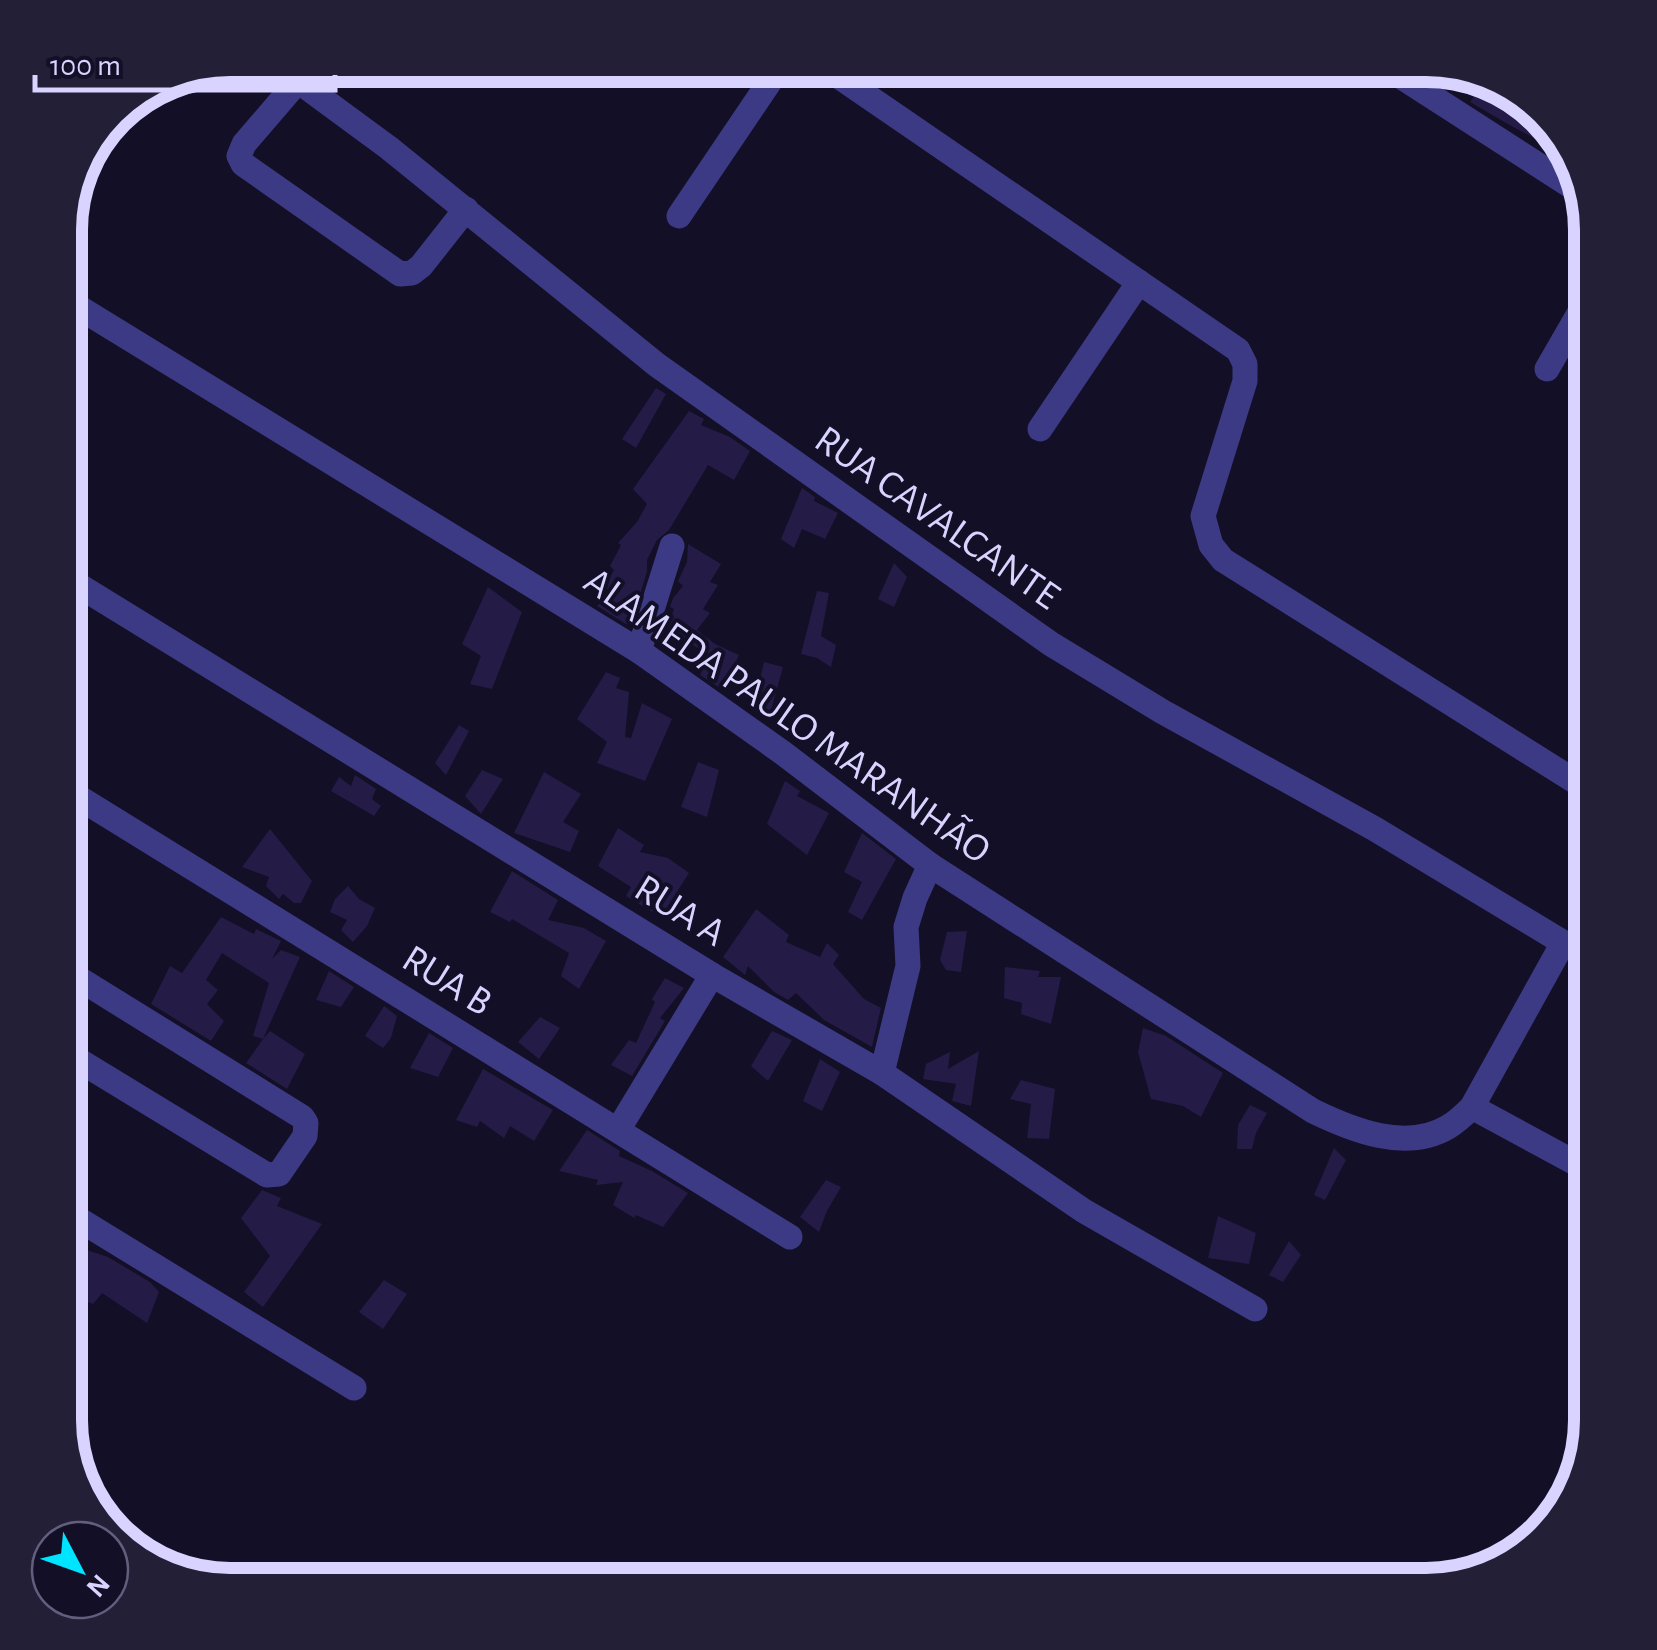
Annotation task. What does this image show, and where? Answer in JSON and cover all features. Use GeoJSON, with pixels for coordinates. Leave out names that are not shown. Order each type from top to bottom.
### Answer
{"type":"FeatureCollection","features":[{"type":"Feature","properties":{"kind":"street"},"geometry":{"type":"LineString","coordinates":[[295,82],[244,144],[239,156],[242,164],[400,274],[412,273],[421,266],[466,209]]}},
{"type":"Feature","properties":{"kind":"street","name":"RUA CAVALCANTE"},"geometry":{"type":"LineString","coordinates":[[313,82],[657,365],[1050,644],[1163,712],[1375,829],[1574,949]]}},
{"type":"Feature","properties":{"kind":"street"},"geometry":{"type":"LineString","coordinates":[[679,216],[770,82]]}},
{"type":"Feature","properties":{"kind":"street"},"geometry":{"type":"LineString","coordinates":[[848,83],[1238,350],[1245,381],[1203,516],[1205,532],[1224,560],[1574,781]]}},
{"type":"Feature","properties":{"kind":"street"},"geometry":{"type":"LineString","coordinates":[[1410,83],[1567,184]]}},
{"type":"Feature","properties":{"kind":"street"},"geometry":{"type":"LineString","coordinates":[[1040,428],[1139,282]]}},
{"type":"Feature","properties":{"kind":"street","name":"ALAMEDA PAULO MARANHÃO"},"geometry":{"type":"LineString","coordinates":[[83,310],[639,651],[784,753],[930,865],[1313,1110],[1372,1134],[1406,1138],[1448,1127],[1472,1107]]}},
{"type":"Feature","properties":{"kind":"street"},"geometry":{"type":"LineString","coordinates":[[1547,369],[1574,323]]}},
{"type":"Feature","properties":{"kind":"street"},"geometry":{"type":"LineString","coordinates":[[639,651],[672,546]]}},
{"type":"Feature","properties":{"kind":"street","name":"RUA A"},"geometry":{"type":"LineString","coordinates":[[83,588],[712,975],[882,1073],[1084,1211],[1255,1309]]}},
{"type":"Feature","properties":{"kind":"street","name":"RUA B"},"geometry":{"type":"LineString","coordinates":[[83,800],[790,1238]]}},
{"type":"Feature","properties":{"kind":"street"},"geometry":{"type":"LineString","coordinates":[[882,1073],[908,966],[906,928],[914,898],[930,865]]}},
{"type":"Feature","properties":{"kind":"street"},"geometry":{"type":"LineString","coordinates":[[1563,942],[1472,1107],[1574,1162]]}},
{"type":"Feature","properties":{"kind":"street"},"geometry":{"type":"LineString","coordinates":[[618,1130],[712,975]]}},
{"type":"Feature","properties":{"kind":"street"},"geometry":{"type":"LineString","coordinates":[[82,981],[302,1116],[306,1122],[305,1136],[279,1174],[267,1174],[82,1062]]}},
{"type":"Feature","properties":{"kind":"street"},"geometry":{"type":"LineString","coordinates":[[82,1221],[354,1388]]}},
{"type":"Feature","properties":{"kind":"building"},"geometry":{"type":"Polygon","coordinates":[[[1453,86],[1492,98],[1516,113],[1542,138],[1539,141],[1470,102],[1474,97],[1453,86]]]}},
{"type":"Feature","properties":{"kind":"building"},"geometry":{"type":"Polygon","coordinates":[[[656,388],[666,394],[636,448],[622,439],[656,388]]]}},
{"type":"Feature","properties":{"kind":"building"},"geometry":{"type":"Polygon","coordinates":[[[689,411],[704,419],[701,425],[750,451],[734,480],[708,465],[669,530],[657,540],[647,560],[631,623],[626,624],[597,606],[611,592],[604,587],[614,570],[610,566],[621,545],[618,543],[647,504],[633,489],[689,411]]]}},
{"type":"Feature","properties":{"kind":"building"},"geometry":{"type":"Polygon","coordinates":[[[802,488],[815,497],[814,501],[838,513],[825,539],[802,529],[794,548],[781,539],[802,488]]]}},
{"type":"Feature","properties":{"kind":"building"},"geometry":{"type":"Polygon","coordinates":[[[688,544],[721,564],[710,582],[718,585],[703,609],[710,613],[697,630],[739,655],[723,690],[700,675],[709,655],[667,629],[674,609],[670,607],[673,598],[683,586],[678,581],[687,562],[688,544]]]}},
{"type":"Feature","properties":{"kind":"building"},"geometry":{"type":"Polygon","coordinates":[[[894,563],[907,577],[894,607],[878,599],[894,563]]]}},
{"type":"Feature","properties":{"kind":"building"},"geometry":{"type":"Polygon","coordinates":[[[488,587],[522,612],[492,689],[470,684],[481,656],[462,644],[488,587]]]}},
{"type":"Feature","properties":{"kind":"building"},"geometry":{"type":"Polygon","coordinates":[[[817,591],[829,593],[821,636],[836,645],[831,667],[801,654],[817,591]]]}},
{"type":"Feature","properties":{"kind":"building"},"geometry":{"type":"Polygon","coordinates":[[[764,662],[783,667],[769,718],[753,710],[764,662]]]}},
{"type":"Feature","properties":{"kind":"building"},"geometry":{"type":"Polygon","coordinates":[[[606,672],[620,678],[616,688],[629,692],[625,737],[631,738],[642,703],[672,719],[645,781],[597,763],[607,742],[577,719],[606,672]]]}},
{"type":"Feature","properties":{"kind":"building"},"geometry":{"type":"Polygon","coordinates":[[[459,725],[469,731],[446,775],[435,763],[459,725]]]}},
{"type":"Feature","properties":{"kind":"building"},"geometry":{"type":"Polygon","coordinates":[[[698,762],[719,770],[707,817],[681,807],[698,762]]]}},
{"type":"Feature","properties":{"kind":"building"},"geometry":{"type":"Polygon","coordinates":[[[482,770],[503,779],[481,814],[465,796],[482,770]]]}},
{"type":"Feature","properties":{"kind":"building"},"geometry":{"type":"Polygon","coordinates":[[[544,772],[581,794],[563,822],[579,831],[570,852],[514,833],[544,772]]]}},
{"type":"Feature","properties":{"kind":"building"},"geometry":{"type":"Polygon","coordinates":[[[355,775],[376,789],[372,799],[381,806],[374,816],[331,791],[339,777],[351,786],[355,775]]]}},
{"type":"Feature","properties":{"kind":"building"},"geometry":{"type":"Polygon","coordinates":[[[785,781],[800,791],[797,796],[829,813],[807,855],[767,824],[785,781]]]}},
{"type":"Feature","properties":{"kind":"building"},"geometry":{"type":"Polygon","coordinates":[[[618,828],[644,845],[640,852],[668,858],[689,873],[661,917],[626,896],[631,887],[598,866],[618,828]]]}},
{"type":"Feature","properties":{"kind":"building"},"geometry":{"type":"Polygon","coordinates":[[[270,829],[312,881],[301,903],[294,903],[283,894],[279,899],[266,886],[269,877],[242,867],[270,829]]]}},
{"type":"Feature","properties":{"kind":"building"},"geometry":{"type":"Polygon","coordinates":[[[862,833],[896,859],[862,920],[848,912],[862,882],[844,872],[862,833]]]}},
{"type":"Feature","properties":{"kind":"building"},"geometry":{"type":"Polygon","coordinates":[[[512,871],[558,900],[548,920],[584,928],[606,941],[579,989],[561,976],[569,953],[512,919],[510,922],[490,912],[512,871]]]}},
{"type":"Feature","properties":{"kind":"building"},"geometry":{"type":"Polygon","coordinates":[[[348,886],[359,899],[375,908],[367,926],[353,942],[341,930],[347,920],[330,912],[335,899],[348,886]]]}},
{"type":"Feature","properties":{"kind":"building"},"geometry":{"type":"Polygon","coordinates":[[[756,909],[789,935],[786,942],[820,957],[827,943],[839,955],[833,964],[864,999],[881,1008],[872,1047],[824,1020],[796,993],[788,1000],[748,966],[745,975],[723,957],[756,909]]]}},
{"type":"Feature","properties":{"kind":"building"},"geometry":{"type":"Polygon","coordinates":[[[221,917],[254,934],[256,929],[281,941],[272,959],[281,950],[300,957],[263,1039],[253,1036],[269,983],[222,953],[206,980],[218,990],[207,1004],[224,1021],[211,1041],[151,1004],[170,966],[182,973],[221,917]]]}},
{"type":"Feature","properties":{"kind":"building"},"geometry":{"type":"Polygon","coordinates":[[[967,931],[961,972],[946,970],[940,960],[947,932],[967,931]]]}},
{"type":"Feature","properties":{"kind":"building"},"geometry":{"type":"Polygon","coordinates":[[[1005,967],[1040,971],[1038,977],[1061,977],[1051,1024],[1021,1014],[1022,1003],[1004,998],[1005,967]]]}},
{"type":"Feature","properties":{"kind":"building"},"geometry":{"type":"Polygon","coordinates":[[[329,971],[354,987],[341,1007],[316,1000],[329,971]]]}},
{"type":"Feature","properties":{"kind":"building"},"geometry":{"type":"Polygon","coordinates":[[[665,978],[684,988],[660,1018],[665,1021],[632,1076],[611,1065],[629,1040],[636,1043],[655,1002],[652,999],[665,978]]]}},
{"type":"Feature","properties":{"kind":"building"},"geometry":{"type":"Polygon","coordinates":[[[384,1006],[397,1016],[391,1038],[383,1048],[365,1036],[384,1006]]]}},
{"type":"Feature","properties":{"kind":"building"},"geometry":{"type":"Polygon","coordinates":[[[540,1017],[560,1028],[539,1059],[518,1042],[540,1017]]]}},
{"type":"Feature","properties":{"kind":"building"},"geometry":{"type":"Polygon","coordinates":[[[1143,1028],[1166,1036],[1223,1073],[1201,1117],[1183,1106],[1151,1099],[1138,1052],[1143,1028]]]}},
{"type":"Feature","properties":{"kind":"building"},"geometry":{"type":"Polygon","coordinates":[[[270,1031],[305,1054],[287,1089],[246,1063],[270,1031]]]}},
{"type":"Feature","properties":{"kind":"building"},"geometry":{"type":"Polygon","coordinates":[[[772,1031],[792,1040],[768,1081],[751,1066],[772,1031]]]}},
{"type":"Feature","properties":{"kind":"building"},"geometry":{"type":"Polygon","coordinates":[[[429,1033],[453,1048],[438,1077],[410,1068],[429,1033]]]}},
{"type":"Feature","properties":{"kind":"building"},"geometry":{"type":"Polygon","coordinates":[[[979,1051],[971,1106],[952,1101],[956,1084],[923,1079],[926,1064],[950,1052],[948,1069],[979,1051]]]}},
{"type":"Feature","properties":{"kind":"building"},"geometry":{"type":"Polygon","coordinates":[[[820,1059],[840,1072],[822,1111],[803,1101],[820,1059]]]}},
{"type":"Feature","properties":{"kind":"building"},"geometry":{"type":"Polygon","coordinates":[[[483,1069],[553,1110],[534,1141],[510,1126],[504,1138],[480,1121],[477,1127],[456,1120],[483,1069]]]}},
{"type":"Feature","properties":{"kind":"building"},"geometry":{"type":"Polygon","coordinates":[[[1021,1080],[1055,1089],[1049,1139],[1027,1138],[1031,1104],[1010,1099],[1021,1080]]]}},
{"type":"Feature","properties":{"kind":"building"},"geometry":{"type":"Polygon","coordinates":[[[1250,1105],[1267,1113],[1252,1149],[1237,1149],[1238,1125],[1250,1105]]]}},
{"type":"Feature","properties":{"kind":"building"},"geometry":{"type":"Polygon","coordinates":[[[587,1130],[620,1151],[619,1156],[688,1193],[663,1227],[636,1215],[634,1218],[613,1205],[623,1182],[596,1185],[598,1180],[559,1171],[587,1130]]]}},
{"type":"Feature","properties":{"kind":"building"},"geometry":{"type":"Polygon","coordinates":[[[1334,1148],[1346,1160],[1325,1200],[1314,1195],[1334,1148]]]}},
{"type":"Feature","properties":{"kind":"building"},"geometry":{"type":"Polygon","coordinates":[[[826,1180],[841,1187],[819,1232],[800,1217],[826,1180]]]}},
{"type":"Feature","properties":{"kind":"building"},"geometry":{"type":"Polygon","coordinates":[[[262,1190],[281,1198],[277,1206],[322,1224],[263,1307],[244,1292],[270,1256],[241,1218],[262,1190]]]}},
{"type":"Feature","properties":{"kind":"building"},"geometry":{"type":"Polygon","coordinates":[[[1218,1216],[1256,1233],[1249,1264],[1208,1258],[1218,1216]]]}},
{"type":"Feature","properties":{"kind":"building"},"geometry":{"type":"Polygon","coordinates":[[[1289,1241],[1301,1255],[1283,1282],[1269,1275],[1289,1241]]]}},
{"type":"Feature","properties":{"kind":"building"},"geometry":{"type":"Polygon","coordinates":[[[87,1250],[108,1257],[150,1282],[159,1292],[147,1323],[102,1293],[93,1304],[82,1300],[82,1260],[87,1250]]]}},
{"type":"Feature","properties":{"kind":"building"},"geometry":{"type":"Polygon","coordinates":[[[384,1280],[407,1294],[383,1329],[359,1312],[384,1280]]]}}]}
